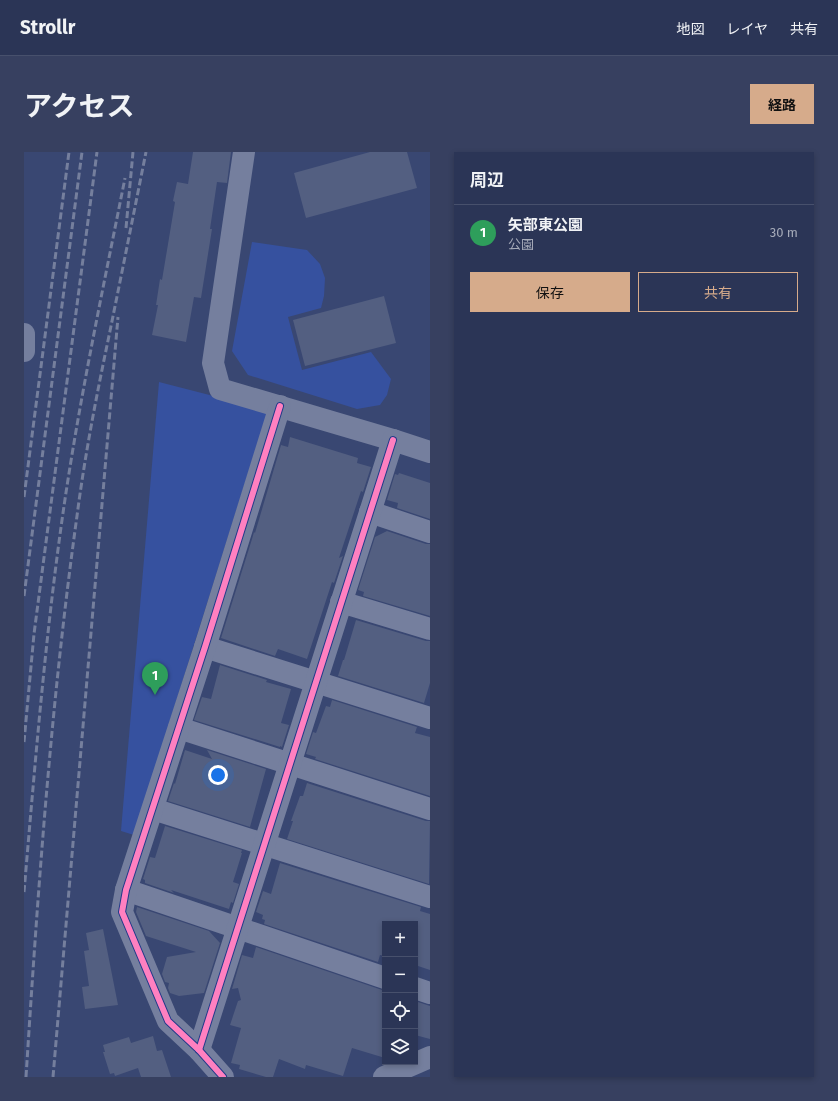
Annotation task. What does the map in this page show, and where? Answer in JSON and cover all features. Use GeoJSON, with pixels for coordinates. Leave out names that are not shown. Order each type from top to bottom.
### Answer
{"type":"FeatureCollection","features":[{"type":"Feature","properties":{"kind":"street"},"geometry":{"type":"LineString","coordinates":[[244,152],[213,363],[220,389],[430,452]]}},
{"type":"Feature","properties":{"kind":"street"},"geometry":{"type":"LineString","coordinates":[[24,334],[24,351]]}},
{"type":"Feature","properties":{"kind":"street"},"geometry":{"type":"LineString","coordinates":[[223,1077],[199,1050],[168,1021],[122,912],[126,890],[206,647],[280,406]]}},
{"type":"Feature","properties":{"kind":"street"},"geometry":{"type":"LineString","coordinates":[[199,1050],[393,440]]}},
{"type":"Feature","properties":{"kind":"street"},"geometry":{"type":"LineString","coordinates":[[370,512],[430,532]]}},
{"type":"Feature","properties":{"kind":"street"},"geometry":{"type":"LineString","coordinates":[[342,602],[430,629]]}},
{"type":"Feature","properties":{"kind":"street"},"geometry":{"type":"LineString","coordinates":[[206,647],[430,718]]}},
{"type":"Feature","properties":{"kind":"street"},"geometry":{"type":"LineString","coordinates":[[179,728],[430,809]]}},
{"type":"Feature","properties":{"kind":"street"},"geometry":{"type":"LineString","coordinates":[[153,809],[430,897]]}},
{"type":"Feature","properties":{"kind":"street"},"geometry":{"type":"LineString","coordinates":[[126,890],[382,977]]}},
{"type":"Feature","properties":{"kind":"street"},"geometry":{"type":"LineString","coordinates":[[418,989],[430,993]]}},
{"type":"Feature","properties":{"kind":"street"},"geometry":{"type":"LineString","coordinates":[[384,1077],[430,1057]]}},
{"type":"Feature","properties":{"kind":"shaded area"},"geometry":{"type":"Polygon","coordinates":[[[252,242],[307,250],[320,264],[325,278],[324,296],[321,308],[288,317],[302,370],[371,352],[391,379],[387,395],[380,405],[357,409],[248,375],[232,351],[252,242]]]}},
{"type":"Feature","properties":{"kind":"shaded area"},"geometry":{"type":"Polygon","coordinates":[[[159,382],[268,410],[134,835],[121,831],[159,382]]]}},
{"type":"Feature","properties":{"kind":"building"},"geometry":{"type":"Polygon","coordinates":[[[193,152],[231,152],[227,183],[217,182],[210,229],[212,229],[201,298],[194,297],[186,342],[152,335],[158,305],[156,305],[160,279],[162,280],[175,202],[173,201],[177,182],[188,184],[193,152]]]}},
{"type":"Feature","properties":{"kind":"building"},"geometry":{"type":"Polygon","coordinates":[[[370,152],[407,152],[417,188],[306,218],[294,173],[370,152]]]}},
{"type":"Feature","properties":{"kind":"building"},"geometry":{"type":"Polygon","coordinates":[[[384,296],[396,343],[305,366],[293,320],[384,296]]]}},
{"type":"Feature","properties":{"kind":"building"},"geometry":{"type":"Polygon","coordinates":[[[290,437],[358,458],[357,463],[371,467],[363,492],[361,491],[339,558],[343,556],[334,583],[332,582],[307,659],[278,649],[275,656],[221,638],[254,532],[255,533],[281,445],[288,447],[290,437]]]}},
{"type":"Feature","properties":{"kind":"building"},"geometry":{"type":"Polygon","coordinates":[[[399,473],[430,483],[430,519],[397,508],[398,503],[387,500],[395,474],[398,475],[399,473]]]}},
{"type":"Feature","properties":{"kind":"building"},"geometry":{"type":"Polygon","coordinates":[[[387,531],[430,544],[430,616],[363,596],[364,592],[358,590],[375,537],[387,531]]]}},
{"type":"Feature","properties":{"kind":"building"},"geometry":{"type":"Polygon","coordinates":[[[356,620],[430,641],[430,683],[424,703],[338,676],[356,620]]]}},
{"type":"Feature","properties":{"kind":"building"},"geometry":{"type":"Polygon","coordinates":[[[220,665],[267,680],[266,682],[291,689],[281,723],[289,725],[282,747],[194,720],[202,697],[211,699],[220,665]]]}},
{"type":"Feature","properties":{"kind":"building"},"geometry":{"type":"Polygon","coordinates":[[[332,700],[417,727],[415,733],[430,737],[430,796],[315,759],[316,757],[306,754],[313,732],[316,733],[326,706],[330,707],[332,700]]]}},
{"type":"Feature","properties":{"kind":"building"},"geometry":{"type":"Polygon","coordinates":[[[185,750],[212,759],[207,750],[266,769],[250,827],[168,801],[174,783],[175,784],[185,750]]]}},
{"type":"Feature","properties":{"kind":"building"},"geometry":{"type":"Polygon","coordinates":[[[307,783],[430,821],[429,884],[287,839],[293,821],[291,821],[300,796],[303,796],[307,783]]]}},
{"type":"Feature","properties":{"kind":"building"},"geometry":{"type":"Polygon","coordinates":[[[165,826],[242,850],[233,882],[239,884],[233,903],[231,902],[229,909],[145,883],[145,880],[143,879],[150,857],[155,858],[165,826]]]}},
{"type":"Feature","properties":{"kind":"building"},"geometry":{"type":"Polygon","coordinates":[[[280,863],[421,907],[420,911],[430,914],[430,970],[418,966],[418,921],[382,921],[382,955],[380,955],[378,962],[264,924],[265,920],[262,919],[263,915],[256,912],[263,891],[271,894],[280,863]]]}},
{"type":"Feature","properties":{"kind":"building"},"geometry":{"type":"Polygon","coordinates":[[[137,907],[209,931],[220,943],[204,993],[179,996],[170,993],[168,988],[169,983],[165,982],[162,974],[167,957],[196,952],[146,936],[136,912],[137,907]]]}},
{"type":"Feature","properties":{"kind":"building"},"geometry":{"type":"Polygon","coordinates":[[[103,929],[118,1005],[85,1009],[82,987],[89,986],[84,951],[89,950],[86,933],[103,929]]]}},
{"type":"Feature","properties":{"kind":"building"},"geometry":{"type":"Polygon","coordinates":[[[256,947],[382,990],[382,1057],[352,1048],[343,1076],[306,1065],[305,1069],[279,1059],[273,1077],[266,1077],[239,1069],[240,1065],[231,1063],[241,1028],[230,1025],[238,1001],[241,1000],[238,988],[232,989],[242,955],[253,958],[256,947]]]}},
{"type":"Feature","properties":{"kind":"building"},"geometry":{"type":"Polygon","coordinates":[[[418,1002],[430,1006],[430,1039],[418,1036],[418,1002]]]}},
{"type":"Feature","properties":{"kind":"building"},"geometry":{"type":"Polygon","coordinates":[[[153,1036],[157,1051],[162,1050],[171,1077],[141,1077],[138,1068],[115,1076],[114,1073],[110,1074],[103,1052],[105,1052],[103,1045],[129,1037],[131,1043],[153,1036]]]}},
{"type":"Feature","properties":{"kind":"railway"},"geometry":{"type":"LineString","coordinates":[[24,497],[69,152]]}},
{"type":"Feature","properties":{"kind":"railway"},"geometry":{"type":"LineString","coordinates":[[24,596],[82,152]]}},
{"type":"Feature","properties":{"kind":"railway"},"geometry":{"type":"LineString","coordinates":[[24,742],[34,634],[97,152]]}},
{"type":"Feature","properties":{"kind":"railway"},"geometry":{"type":"LineString","coordinates":[[126,228],[133,152]]}},
{"type":"Feature","properties":{"kind":"railway"},"geometry":{"type":"LineString","coordinates":[[26,1077],[46,796],[60,656],[80,493],[100,377],[146,152]]}},
{"type":"Feature","properties":{"kind":"railway"},"geometry":{"type":"LineString","coordinates":[[24,892],[36,749],[63,513],[84,387],[125,178]]}},
{"type":"Feature","properties":{"kind":"railway"},"geometry":{"type":"LineString","coordinates":[[53,1077],[118,317]]}},
{"type":"Feature","properties":{"kind":"cycle path"},"geometry":{"type":"LineString","coordinates":[[223,1077],[199,1050],[168,1021],[122,912],[126,890],[205,647],[280,406]]}},
{"type":"Feature","properties":{"kind":"cycle path"},"geometry":{"type":"LineString","coordinates":[[199,1050],[393,440]]}},
{"type":"Feature","properties":{"kind":"place","name":"矢部東公園"},"geometry":{"type":"Point","coordinates":[155,695]}}]}
